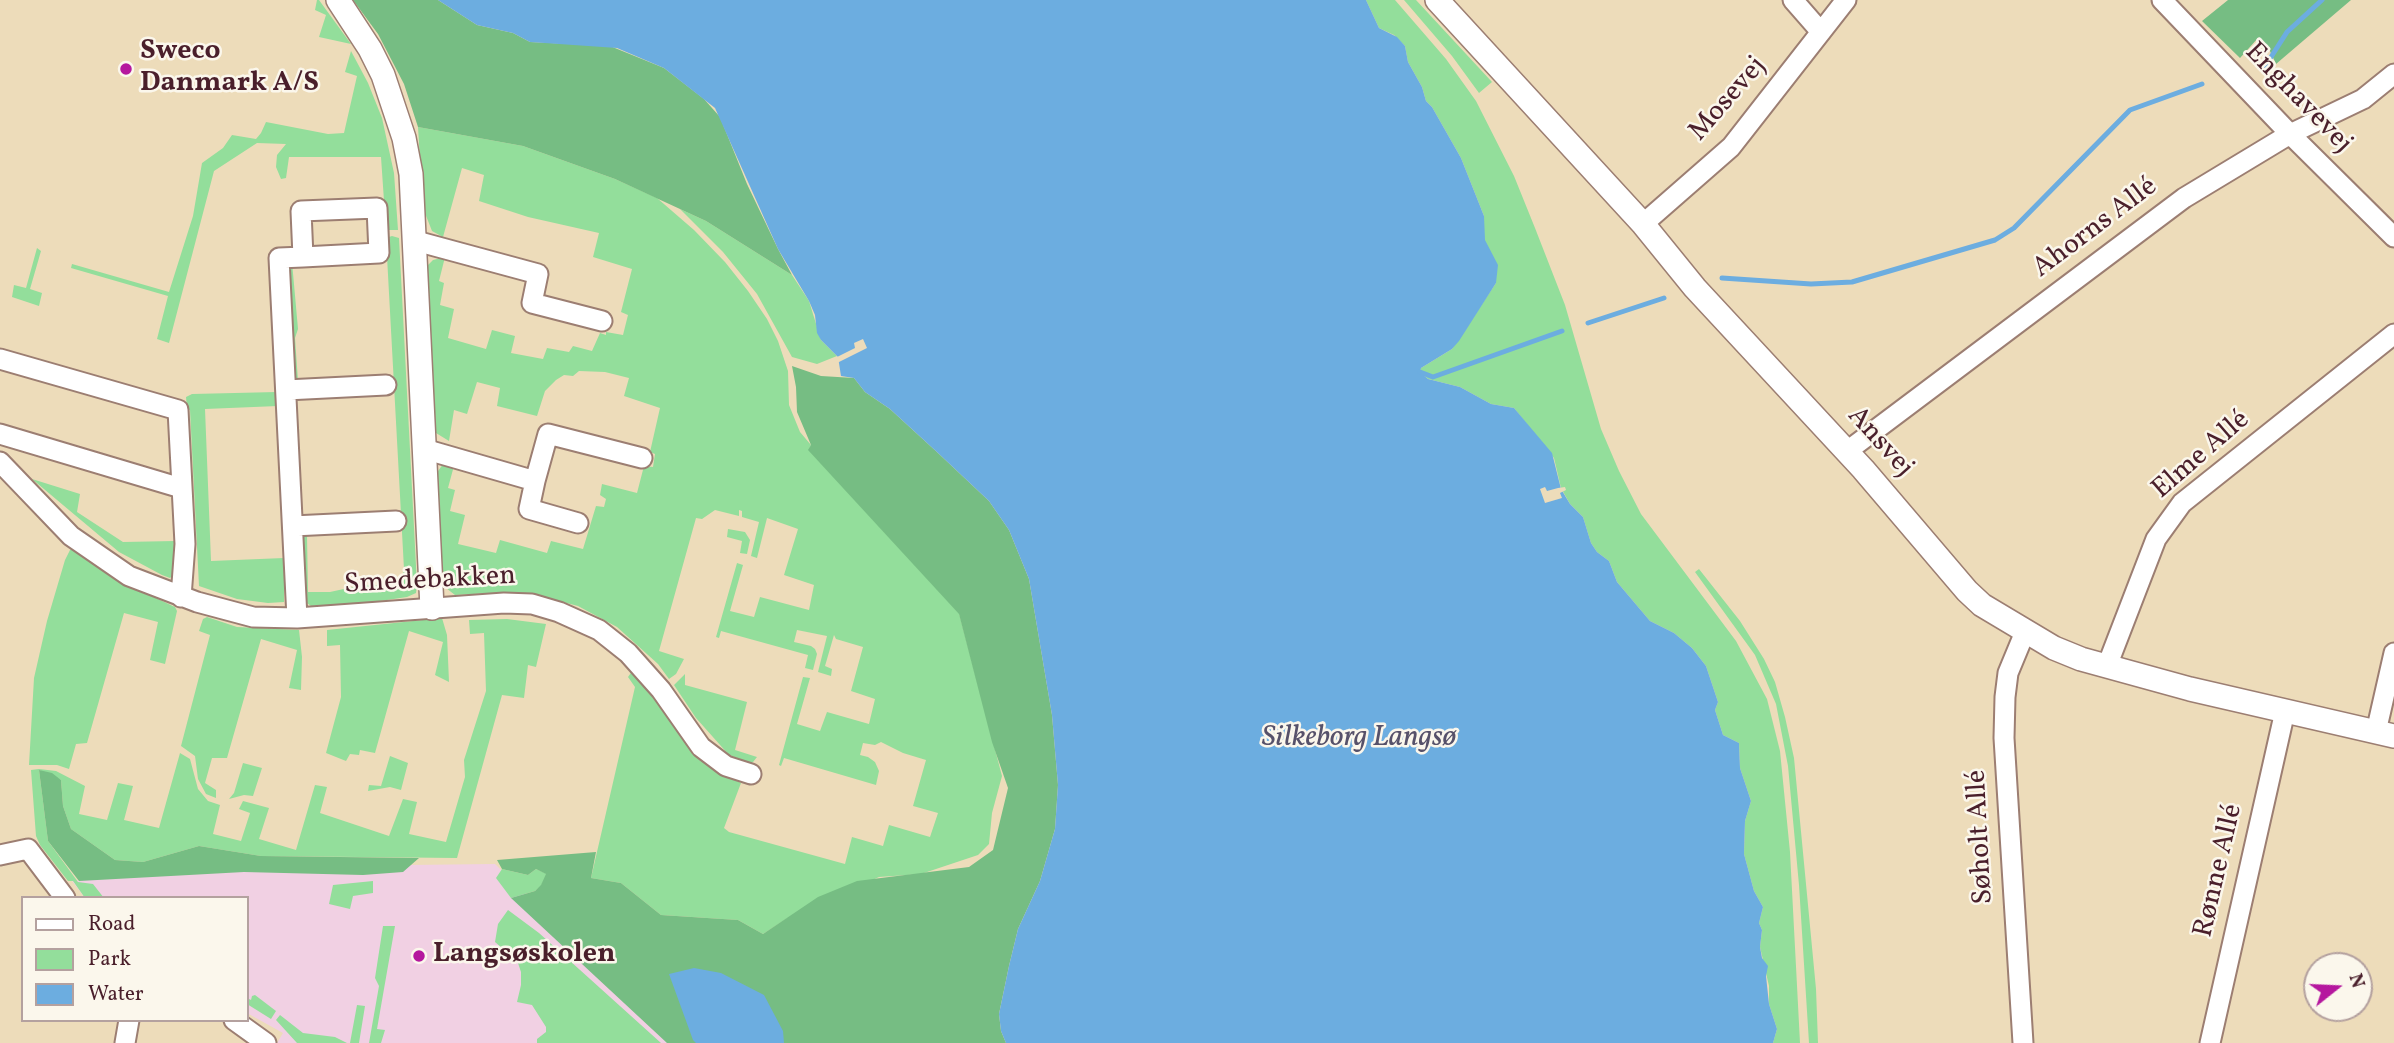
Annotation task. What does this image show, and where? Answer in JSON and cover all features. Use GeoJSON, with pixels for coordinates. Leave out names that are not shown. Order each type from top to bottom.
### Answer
{"type":"FeatureCollection","features":[{"type":"Feature","properties":{"kind":"street"},"geometry":{"type":"LineString","coordinates":[[338,0],[370,49],[393,102],[411,174],[432,608]]}},
{"type":"Feature","properties":{"kind":"street","name":"Ansvej"},"geometry":{"type":"LineString","coordinates":[[1437,0],[1643,224],[1695,288],[1902,512],[1967,591],[1999,617],[2072,656],[2190,689],[2385,734]]}},
{"type":"Feature","properties":{"kind":"street"},"geometry":{"type":"LineString","coordinates":[[1793,0],[1821,32]]}},
{"type":"Feature","properties":{"kind":"street","name":"Mosevej"},"geometry":{"type":"LineString","coordinates":[[1643,224],[1731,147],[1846,0]]}},
{"type":"Feature","properties":{"kind":"street","name":"Enghavevej"},"geometry":{"type":"LineString","coordinates":[[2162,0],[2290,134],[2394,237]]}},
{"type":"Feature","properties":{"kind":"street","name":"Ahorns Allé"},"geometry":{"type":"LineString","coordinates":[[1846,452],[2185,198],[2290,134],[2363,99],[2394,74]]}},
{"type":"Feature","properties":{"kind":"street"},"geometry":{"type":"LineString","coordinates":[[297,618],[279,258],[303,257],[379,253],[377,208],[301,211],[303,257]]}},
{"type":"Feature","properties":{"kind":"street"},"geometry":{"type":"LineString","coordinates":[[416,241],[538,274],[532,303],[602,321]]}},
{"type":"Feature","properties":{"kind":"street","name":"Elme Allé"},"geometry":{"type":"LineString","coordinates":[[2107,666],[2156,539],[2182,503],[2394,334]]}},
{"type":"Feature","properties":{"kind":"street"},"geometry":{"type":"LineString","coordinates":[[0,359],[178,410],[185,544],[181,597]]}},
{"type":"Feature","properties":{"kind":"street"},"geometry":{"type":"LineString","coordinates":[[286,390],[386,385]]}},
{"type":"Feature","properties":{"kind":"street"},"geometry":{"type":"LineString","coordinates":[[0,434],[181,488]]}},
{"type":"Feature","properties":{"kind":"street"},"geometry":{"type":"LineString","coordinates":[[578,523],[529,509],[548,434],[642,458]]}},
{"type":"Feature","properties":{"kind":"street"},"geometry":{"type":"LineString","coordinates":[[424,449],[535,481]]}},
{"type":"Feature","properties":{"kind":"street","name":"Smedebakken"},"geometry":{"type":"LineString","coordinates":[[0,463],[71,536],[129,576],[181,597],[253,617],[297,618],[504,603],[532,604],[559,612],[599,630],[628,653],[661,690],[701,747],[726,766],[751,774]]}},
{"type":"Feature","properties":{"kind":"street"},"geometry":{"type":"LineString","coordinates":[[293,526],[396,521]]}},
{"type":"Feature","properties":{"kind":"street","name":"Søholt Allé"},"geometry":{"type":"LineString","coordinates":[[2023,1043],[2004,738],[2008,673],[2025,632]]}},
{"type":"Feature","properties":{"kind":"street"},"geometry":{"type":"LineString","coordinates":[[2385,734],[2394,653]]}},
{"type":"Feature","properties":{"kind":"street","name":"Rønne Allé"},"geometry":{"type":"LineString","coordinates":[[2210,1043],[2285,711]]}},
{"type":"Feature","properties":{"kind":"street"},"geometry":{"type":"LineString","coordinates":[[0,855],[28,849],[63,896]]}},
{"type":"Feature","properties":{"kind":"street"},"geometry":{"type":"LineString","coordinates":[[125,1043],[129,1022]]}},
{"type":"Feature","properties":{"kind":"street"},"geometry":{"type":"LineString","coordinates":[[237,1022],[266,1043]]}},
{"type":"Feature","properties":{"kind":"shaded area","name":"Langsøskolen"},"geometry":{"type":"Polygon","coordinates":[[[495,864],[682,1043],[277,1043],[283,1033],[248,1014],[248,896],[83,896],[72,881],[228,867],[495,864]]]}},
{"type":"Feature","properties":{"kind":"green space"},"geometry":{"type":"Polygon","coordinates":[[[317,0],[351,44],[319,37],[326,15],[315,10],[317,0]]]}},
{"type":"Feature","properties":{"kind":"green space"},"geometry":{"type":"Polygon","coordinates":[[[353,0],[438,0],[477,25],[513,33],[530,42],[610,46],[664,68],[704,99],[720,117],[747,184],[792,275],[706,221],[615,179],[523,146],[418,127],[404,84],[378,34],[353,0]]]}},
{"type":"Feature","properties":{"kind":"green space"},"geometry":{"type":"Polygon","coordinates":[[[1366,0],[1395,0],[1446,59],[1476,101],[1514,176],[1565,305],[1601,429],[1619,471],[1641,514],[1736,641],[1767,699],[1780,751],[1790,852],[1800,1043],[1773,1043],[1777,1029],[1769,1004],[1769,986],[1760,947],[1762,930],[1759,923],[1763,907],[1754,891],[1744,854],[1745,821],[1751,801],[1740,768],[1739,743],[1723,735],[1715,710],[1718,702],[1706,666],[1692,648],[1674,633],[1650,621],[1617,582],[1609,561],[1597,552],[1591,543],[1583,517],[1570,504],[1561,488],[1554,458],[1514,408],[1491,404],[1460,387],[1428,379],[1420,372],[1421,368],[1452,349],[1496,283],[1484,240],[1484,216],[1461,158],[1426,101],[1422,87],[1408,62],[1405,46],[1394,35],[1379,28],[1366,0]]]}},
{"type":"Feature","properties":{"kind":"green space"},"geometry":{"type":"Polygon","coordinates":[[[1404,0],[1416,0],[1492,82],[1479,93],[1452,56],[1404,0]]]}},
{"type":"Feature","properties":{"kind":"green space"},"geometry":{"type":"Polygon","coordinates":[[[2228,0],[2351,0],[2276,64],[2269,49],[2258,38],[2240,58],[2202,21],[2228,0]]]}},
{"type":"Feature","properties":{"kind":"green space"},"geometry":{"type":"Polygon","coordinates":[[[351,51],[382,118],[394,173],[398,230],[386,230],[381,157],[289,157],[286,178],[281,179],[276,167],[277,155],[286,144],[257,143],[214,171],[169,343],[157,339],[168,296],[71,268],[72,264],[169,292],[193,216],[202,163],[223,148],[232,135],[256,139],[266,122],[328,134],[344,133],[357,76],[345,72],[351,51]]]}},
{"type":"Feature","properties":{"kind":"green space"},"geometry":{"type":"Polygon","coordinates":[[[418,127],[523,146],[615,179],[657,198],[694,230],[748,291],[778,341],[788,371],[789,405],[800,432],[811,445],[809,450],[959,613],[1002,776],[992,813],[989,844],[978,855],[921,874],[879,877],[786,919],[763,934],[738,920],[661,915],[621,883],[591,878],[635,687],[628,677],[633,670],[715,770],[741,783],[724,828],[729,832],[845,864],[852,837],[883,846],[889,825],[930,837],[938,813],[913,806],[926,760],[881,742],[875,745],[863,743],[860,755],[875,762],[879,771],[876,785],[784,758],[781,766],[779,765],[803,677],[810,678],[797,724],[820,731],[827,712],[869,724],[875,699],[851,691],[863,647],[836,639],[834,635],[825,666],[832,669],[831,676],[818,672],[827,636],[797,630],[794,642],[811,646],[817,654],[813,670],[805,668],[808,655],[721,631],[719,638],[716,637],[737,563],[743,565],[730,611],[754,617],[760,597],[809,610],[814,585],[784,575],[798,529],[767,518],[757,558],[751,556],[759,522],[742,517],[742,511],[739,510],[739,516],[715,510],[702,519],[696,518],[659,651],[684,659],[676,674],[669,679],[658,664],[617,627],[578,606],[536,595],[511,592],[455,595],[446,588],[441,577],[436,474],[443,464],[455,462],[448,488],[455,490],[450,511],[465,515],[458,544],[496,553],[500,540],[547,553],[551,541],[583,549],[596,506],[604,507],[606,499],[600,495],[602,484],[637,493],[644,466],[653,467],[655,454],[650,452],[660,408],[624,396],[629,378],[605,372],[579,371],[573,376],[564,375],[556,380],[545,391],[537,416],[497,406],[500,388],[477,382],[467,414],[454,410],[449,441],[436,433],[427,277],[427,266],[433,260],[445,257],[439,281],[444,283],[440,305],[454,309],[448,338],[486,349],[492,330],[515,336],[511,353],[543,359],[547,348],[569,352],[573,346],[592,351],[600,333],[623,335],[628,315],[621,312],[632,269],[593,257],[599,233],[528,217],[479,201],[484,175],[462,168],[443,237],[432,231],[423,208],[418,127]]]}},
{"type":"Feature","properties":{"kind":"green space"},"geometry":{"type":"Polygon","coordinates":[[[680,209],[706,221],[792,275],[809,301],[821,340],[837,356],[817,364],[792,357],[757,294],[723,252],[680,209]]]}},
{"type":"Feature","properties":{"kind":"green space"},"geometry":{"type":"Polygon","coordinates":[[[386,238],[399,238],[416,593],[407,597],[360,604],[311,606],[304,601],[300,537],[303,533],[307,535],[308,592],[330,592],[362,585],[389,585],[401,580],[404,569],[386,238]]]}},
{"type":"Feature","properties":{"kind":"green space"},"geometry":{"type":"Polygon","coordinates":[[[37,248],[41,251],[30,289],[42,293],[39,306],[12,297],[14,285],[26,288],[37,248]]]}},
{"type":"Feature","properties":{"kind":"green space"},"geometry":{"type":"Polygon","coordinates":[[[292,262],[298,329],[295,338],[298,381],[293,382],[287,270],[292,262]]]}},
{"type":"Feature","properties":{"kind":"green space"},"geometry":{"type":"Polygon","coordinates":[[[792,366],[821,376],[854,378],[865,392],[890,409],[989,501],[1009,530],[1029,579],[1052,715],[1058,785],[1055,829],[1040,881],[1018,929],[999,1014],[1006,1043],[667,1043],[511,898],[535,891],[546,874],[536,869],[528,875],[502,869],[497,860],[596,852],[591,878],[621,883],[661,915],[738,920],[763,934],[818,897],[857,881],[969,867],[993,850],[1008,788],[992,742],[959,614],[808,450],[811,445],[797,412],[792,366]]]}},
{"type":"Feature","properties":{"kind":"green space"},"geometry":{"type":"Polygon","coordinates":[[[277,392],[278,406],[205,409],[211,561],[284,558],[284,602],[268,603],[237,599],[199,586],[190,410],[187,409],[186,397],[192,394],[277,392]]]}},
{"type":"Feature","properties":{"kind":"green space"},"geometry":{"type":"Polygon","coordinates":[[[32,479],[80,494],[77,512],[123,542],[175,541],[175,573],[170,578],[162,575],[119,552],[32,479]]]}},
{"type":"Feature","properties":{"kind":"green space"},"geometry":{"type":"Polygon","coordinates":[[[728,529],[745,532],[750,540],[747,554],[740,553],[742,541],[727,537],[728,529]]]}},
{"type":"Feature","properties":{"kind":"green space"},"geometry":{"type":"Polygon","coordinates":[[[75,549],[111,577],[175,607],[177,611],[165,664],[150,660],[158,622],[124,613],[87,743],[76,744],[69,769],[57,765],[29,765],[34,678],[65,560],[70,550],[75,549]]]}},
{"type":"Feature","properties":{"kind":"green space"},"geometry":{"type":"Polygon","coordinates":[[[1699,569],[1740,621],[1764,659],[1775,682],[1785,717],[1794,758],[1816,989],[1818,1043],[1809,1043],[1788,766],[1776,704],[1755,655],[1695,572],[1699,569]]]}},
{"type":"Feature","properties":{"kind":"green space"},"geometry":{"type":"Polygon","coordinates":[[[207,617],[237,627],[299,630],[302,657],[301,690],[289,688],[297,650],[261,639],[227,758],[212,758],[205,783],[216,790],[216,798],[206,794],[198,779],[195,756],[181,746],[210,635],[199,631],[203,619],[207,617]]]}},
{"type":"Feature","properties":{"kind":"green space"},"geometry":{"type":"Polygon","coordinates":[[[442,618],[447,635],[449,682],[435,675],[443,642],[409,631],[375,753],[360,750],[359,755],[350,754],[346,761],[326,753],[341,697],[340,645],[327,646],[327,630],[442,618]]]}},
{"type":"Feature","properties":{"kind":"green space"},"geometry":{"type":"Polygon","coordinates":[[[507,619],[546,624],[536,667],[528,665],[524,698],[502,695],[457,858],[261,856],[199,846],[143,862],[115,860],[71,829],[63,806],[61,780],[39,770],[48,841],[78,882],[93,884],[102,896],[84,896],[73,881],[68,881],[40,845],[36,836],[31,770],[39,769],[56,771],[85,786],[79,814],[107,820],[118,783],[133,786],[124,820],[159,828],[180,753],[190,759],[198,789],[208,801],[220,805],[213,834],[241,841],[250,813],[239,809],[243,801],[269,808],[259,839],[296,850],[315,785],[327,787],[320,813],[389,836],[403,799],[417,802],[409,834],[446,842],[465,777],[464,760],[486,691],[484,633],[470,634],[469,620],[507,619]]]}},
{"type":"Feature","properties":{"kind":"green space"},"geometry":{"type":"Polygon","coordinates":[[[685,674],[685,685],[747,702],[735,750],[757,757],[753,762],[729,755],[696,718],[674,685],[685,674]]]}},
{"type":"Feature","properties":{"kind":"green space"},"geometry":{"type":"Polygon","coordinates":[[[390,756],[408,763],[401,790],[390,787],[368,791],[369,785],[381,786],[390,756]]]}},
{"type":"Feature","properties":{"kind":"green space"},"geometry":{"type":"Polygon","coordinates":[[[243,763],[262,768],[253,796],[244,795],[229,799],[234,793],[243,763]]]}},
{"type":"Feature","properties":{"kind":"green space"},"geometry":{"type":"Polygon","coordinates":[[[39,770],[52,773],[61,780],[63,806],[71,829],[115,860],[143,862],[199,846],[261,856],[419,858],[403,872],[363,875],[244,872],[79,881],[48,841],[39,770]]]}},
{"type":"Feature","properties":{"kind":"green space"},"geometry":{"type":"Polygon","coordinates":[[[502,869],[528,875],[536,869],[547,874],[535,891],[511,898],[496,878],[502,869]]]}},
{"type":"Feature","properties":{"kind":"green space"},"geometry":{"type":"Polygon","coordinates":[[[373,881],[373,893],[353,896],[350,909],[329,904],[333,885],[373,881]]]}},
{"type":"Feature","properties":{"kind":"green space"},"geometry":{"type":"Polygon","coordinates":[[[508,910],[539,933],[661,1043],[537,1043],[537,1039],[546,1032],[546,1027],[532,1005],[517,1002],[521,972],[516,957],[495,942],[498,924],[508,910]]]}},
{"type":"Feature","properties":{"kind":"green space"},"geometry":{"type":"Polygon","coordinates":[[[383,926],[395,926],[377,1029],[385,1030],[381,1043],[369,1043],[379,986],[375,978],[383,926]]]}},
{"type":"Feature","properties":{"kind":"green space"},"geometry":{"type":"Polygon","coordinates":[[[255,995],[276,1011],[271,1019],[248,1005],[248,998],[251,1000],[255,995]]]}},
{"type":"Feature","properties":{"kind":"green space"},"geometry":{"type":"Polygon","coordinates":[[[357,1005],[365,1006],[359,1043],[350,1043],[357,1005]]]}},
{"type":"Feature","properties":{"kind":"green space"},"geometry":{"type":"Polygon","coordinates":[[[280,1015],[303,1033],[335,1037],[347,1043],[297,1043],[276,1020],[280,1015]]]}},
{"type":"Feature","properties":{"kind":"water","name":"Silkeborg Langsø"},"geometry":{"type":"Polygon","coordinates":[[[438,0],[1366,0],[1379,28],[1397,37],[1405,46],[1408,62],[1422,87],[1426,101],[1461,158],[1484,216],[1485,240],[1498,265],[1496,283],[1459,341],[1452,349],[1421,368],[1420,372],[1428,379],[1460,387],[1491,404],[1514,408],[1552,453],[1561,489],[1570,504],[1583,517],[1591,543],[1597,552],[1609,561],[1617,582],[1650,621],[1674,633],[1692,648],[1706,666],[1718,702],[1715,710],[1723,735],[1739,743],[1740,768],[1751,801],[1745,821],[1744,854],[1754,891],[1763,907],[1759,923],[1762,930],[1760,947],[1762,958],[1768,966],[1766,976],[1769,1004],[1777,1029],[1773,1043],[1006,1043],[999,1014],[1018,929],[1040,881],[1055,829],[1058,785],[1052,715],[1029,579],[1009,530],[989,501],[890,409],[865,392],[854,378],[841,376],[838,357],[817,333],[815,315],[809,301],[778,249],[715,108],[664,68],[617,48],[530,42],[513,33],[477,25],[438,0]]]}},
{"type":"Feature","properties":{"kind":"water"},"geometry":{"type":"Polygon","coordinates":[[[694,968],[721,973],[764,995],[783,1031],[784,1043],[696,1043],[669,974],[694,968]]]}},
{"type":"Feature","properties":{"kind":"pier"},"geometry":{"type":"Polygon","coordinates":[[[863,339],[867,348],[837,363],[835,358],[855,348],[854,343],[863,339]]]}},
{"type":"Feature","properties":{"kind":"pier"},"geometry":{"type":"Polygon","coordinates":[[[1545,487],[1547,491],[1565,487],[1566,490],[1560,493],[1562,498],[1545,503],[1540,489],[1545,487]]]}},
{"type":"Feature","properties":{"kind":"waterway"},"geometry":{"type":"LineString","coordinates":[[2264,68],[2287,32],[2322,0]]}},
{"type":"Feature","properties":{"kind":"waterway"},"geometry":{"type":"LineString","coordinates":[[1722,278],[1811,284],[1852,282],[1995,240],[2014,228],[2130,110],[2202,84]]}},
{"type":"Feature","properties":{"kind":"waterway"},"geometry":{"type":"LineString","coordinates":[[1588,323],[1664,298]]}},
{"type":"Feature","properties":{"kind":"waterway"},"geometry":{"type":"LineString","coordinates":[[1420,372],[1433,377],[1562,331]]}},
{"type":"Feature","properties":{"kind":"place","name":"Sweco Danmark A/S"},"geometry":{"type":"Point","coordinates":[126,69]}},
{"type":"Feature","properties":{"kind":"place","name":"Langsøskolen"},"geometry":{"type":"Point","coordinates":[419,956]}}]}
